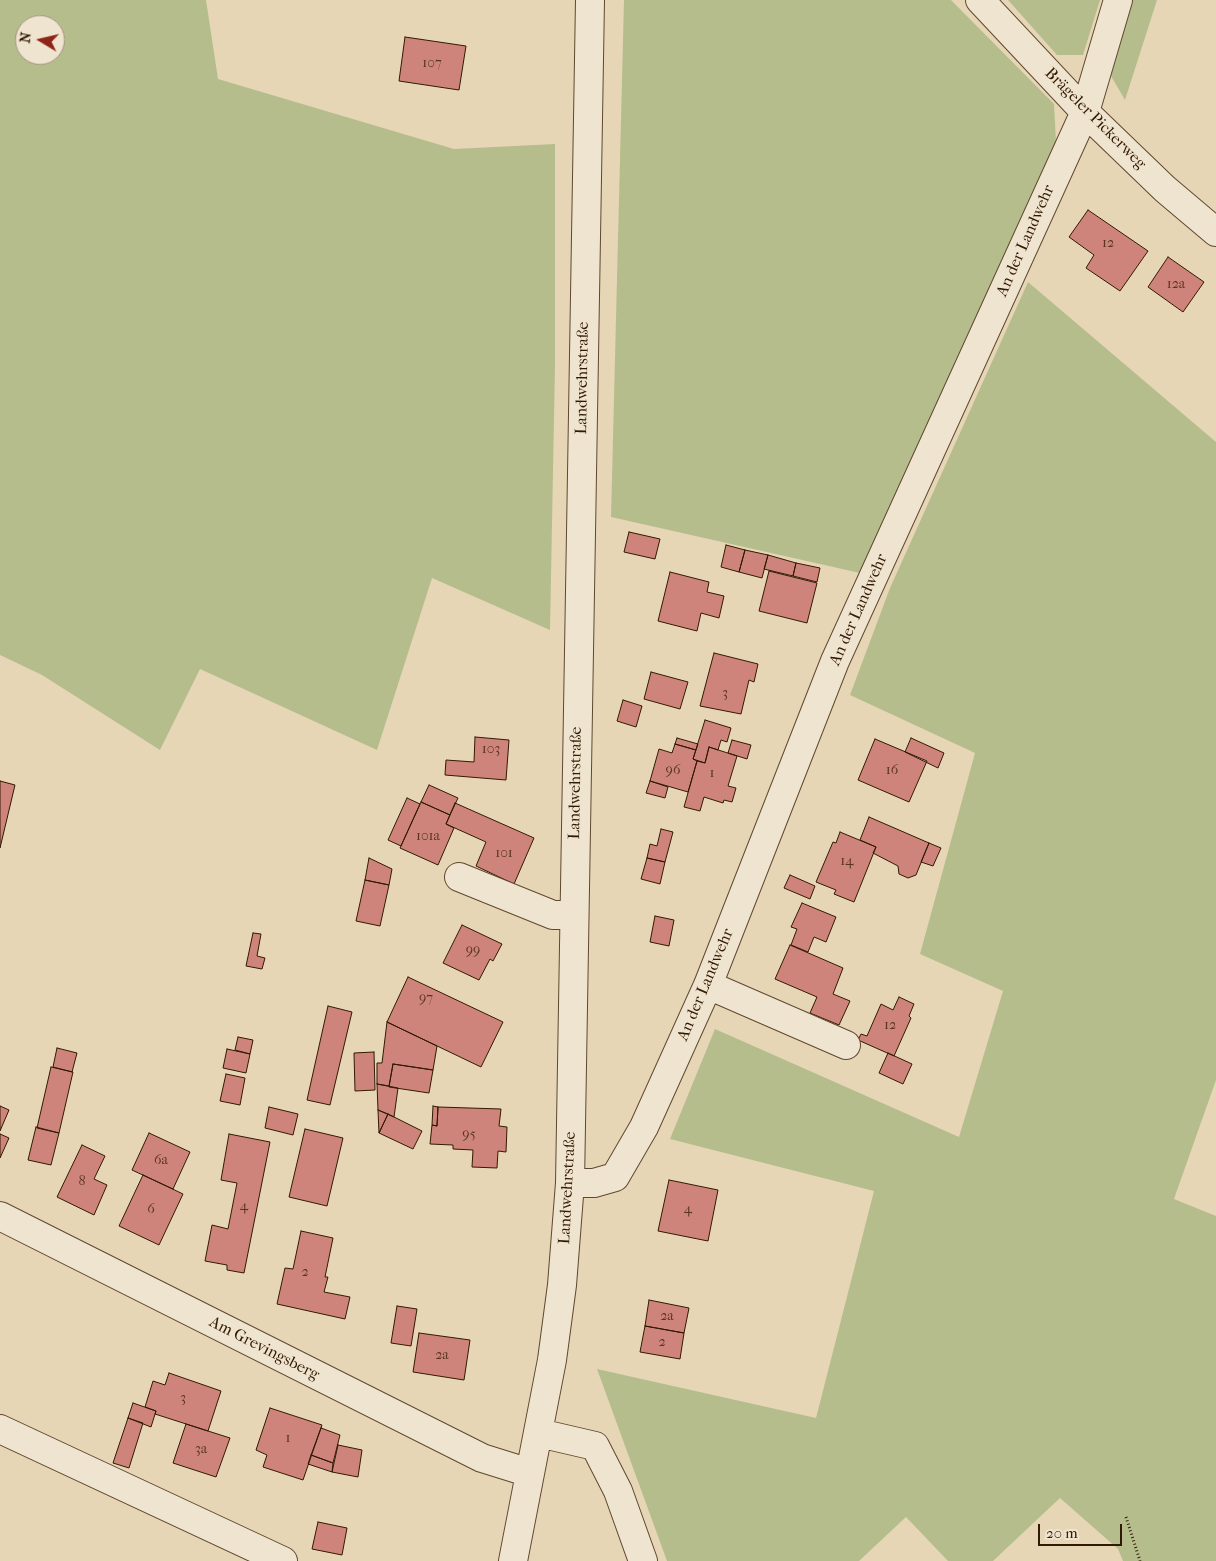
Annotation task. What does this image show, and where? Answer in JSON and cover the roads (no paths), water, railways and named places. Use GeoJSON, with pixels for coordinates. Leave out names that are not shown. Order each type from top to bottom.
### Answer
{"type":"FeatureCollection","features":[{"type":"Feature","properties":{"kind":"street","name":"Landwehrstraße"},"geometry":{"type":"LineString","coordinates":[[513,1561],[552,1360],[570,1183],[590,0]]}},
{"type":"Feature","properties":{"kind":"street","name":"Brägeler Pickerweg"},"geometry":{"type":"LineString","coordinates":[[980,0],[1085,112],[1165,189],[1216,232]]}},
{"type":"Feature","properties":{"kind":"street","name":"An der Landwehr"},"geometry":{"type":"LineString","coordinates":[[570,1183],[594,1183],[614,1177],[644,1127],[708,985],[835,661],[1085,112],[1118,0]]}},
{"type":"Feature","properties":{"kind":"street"},"geometry":{"type":"LineString","coordinates":[[459,876],[552,915],[574,915]]}},
{"type":"Feature","properties":{"kind":"street"},"geometry":{"type":"LineString","coordinates":[[708,985],[846,1045]]}},
{"type":"Feature","properties":{"kind":"street","name":"Am Grevingsberg"},"geometry":{"type":"LineString","coordinates":[[0,1216],[482,1458],[530,1473]]}},
{"type":"Feature","properties":{"kind":"street"},"geometry":{"type":"LineString","coordinates":[[0,1429],[283,1561]]}},
{"type":"Feature","properties":{"kind":"street"},"geometry":{"type":"LineString","coordinates":[[539,1433],[595,1446],[618,1491],[642,1561]]}}]}
